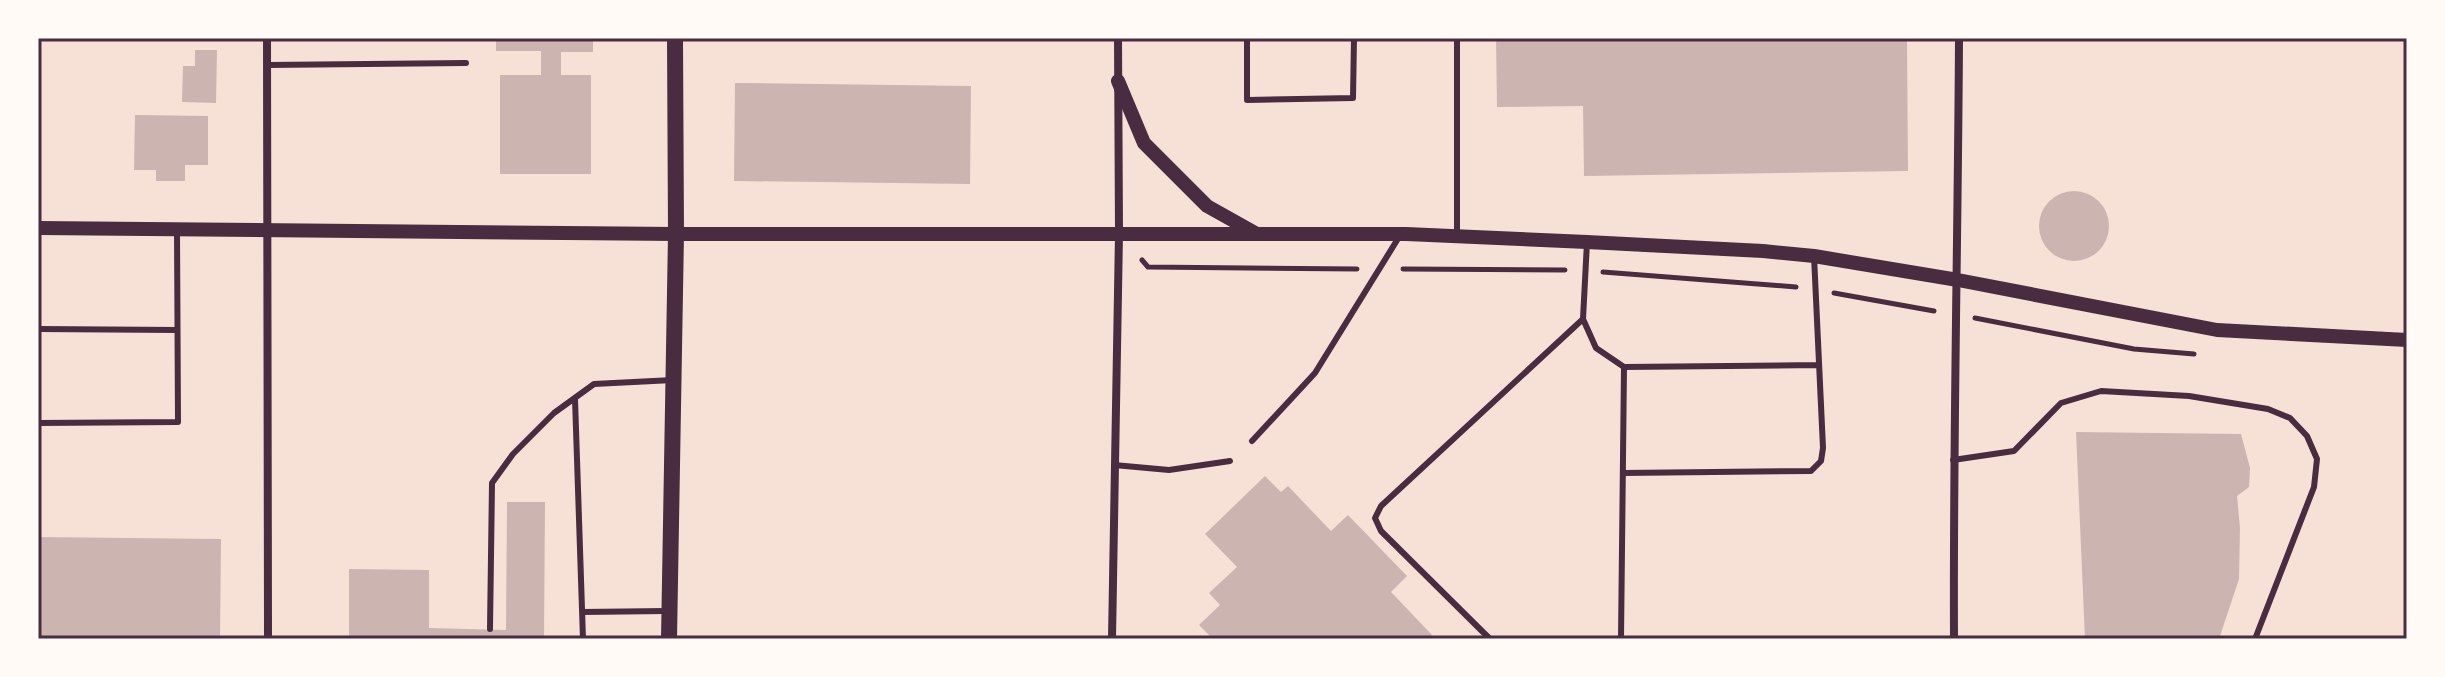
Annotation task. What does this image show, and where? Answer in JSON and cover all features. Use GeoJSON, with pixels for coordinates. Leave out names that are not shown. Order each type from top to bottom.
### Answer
{"type":"FeatureCollection","features":[{"type":"Feature","properties":{"kind":"main road"},"geometry":{"type":"LineString","coordinates":[[669,639],[676,234],[675,38]]}},
{"type":"Feature","properties":{"kind":"street"},"geometry":{"type":"LineString","coordinates":[[267,38],[268,639]]}},
{"type":"Feature","properties":{"kind":"street"},"geometry":{"type":"LineString","coordinates":[[1112,639],[1119,234],[1118,38]]}},
{"type":"Feature","properties":{"kind":"street"},"geometry":{"type":"LineString","coordinates":[[1954,639],[1953,460],[1958,280],[1959,38]]}},
{"type":"Feature","properties":{"kind":"street"},"geometry":{"type":"LineString","coordinates":[[1118,81],[1144,143],[1207,206],[1260,236]]}},
{"type":"Feature","properties":{"kind":"street"},"geometry":{"type":"LineString","coordinates":[[38,228],[676,234],[1401,234],[1587,242],[1814,256],[1958,280],[2217,330],[2407,340]]}},
{"type":"Feature","properties":{"kind":"lane"},"geometry":{"type":"LineString","coordinates":[[1247,38],[1247,100],[1353,98],[1354,38]]}},
{"type":"Feature","properties":{"kind":"lane"},"geometry":{"type":"LineString","coordinates":[[1457,38],[1457,236]]}},
{"type":"Feature","properties":{"kind":"lane"},"geometry":{"type":"LineString","coordinates":[[267,65],[466,63]]}},
{"type":"Feature","properties":{"kind":"lane"},"geometry":{"type":"LineString","coordinates":[[38,423],[178,422],[176,229]]}},
{"type":"Feature","properties":{"kind":"lane"},"geometry":{"type":"LineString","coordinates":[[1252,441],[1315,373],[1401,234]]}},
{"type":"Feature","properties":{"kind":"lane"},"geometry":{"type":"LineString","coordinates":[[1587,242],[1583,319],[1596,348],[1624,367],[1818,365]]}},
{"type":"Feature","properties":{"kind":"lane"},"geometry":{"type":"LineString","coordinates":[[1623,473],[1811,471],[1821,461],[1823,448],[1814,256]]}},
{"type":"Feature","properties":{"kind":"lane"},"geometry":{"type":"LineString","coordinates":[[1490,639],[1381,531],[1375,518],[1381,506],[1583,319]]}},
{"type":"Feature","properties":{"kind":"lane"},"geometry":{"type":"LineString","coordinates":[[38,329],[177,330]]}},
{"type":"Feature","properties":{"kind":"lane"},"geometry":{"type":"LineString","coordinates":[[1621,639],[1624,367]]}},
{"type":"Feature","properties":{"kind":"lane"},"geometry":{"type":"LineString","coordinates":[[490,629],[492,483],[513,454],[554,413],[594,384],[673,380]]}},
{"type":"Feature","properties":{"kind":"lane"},"geometry":{"type":"LineString","coordinates":[[1953,460],[2014,451],[2061,403],[2101,391],[2189,396],[2268,409],[2290,418],[2307,436],[2317,459],[2314,487],[2255,639]]}},
{"type":"Feature","properties":{"kind":"lane"},"geometry":{"type":"LineString","coordinates":[[575,399],[583,639]]}},
{"type":"Feature","properties":{"kind":"lane"},"geometry":{"type":"LineString","coordinates":[[1114,465],[1169,470],[1230,461]]}},
{"type":"Feature","properties":{"kind":"lane"},"geometry":{"type":"LineString","coordinates":[[582,612],[670,611]]}},
{"type":"Feature","properties":{"kind":"path"},"geometry":{"type":"LineString","coordinates":[[1119,234],[1148,267],[1586,271],[1814,289],[1896,304]]}},
{"type":"Feature","properties":{"kind":"building"},"geometry":{"type":"Polygon","coordinates":[[[496,38],[593,38],[593,52],[561,52],[561,75],[591,75],[591,174],[500,174],[500,75],[541,75],[541,51],[496,51],[496,38]]]}},
{"type":"Feature","properties":{"kind":"building"},"geometry":{"type":"Polygon","coordinates":[[[1496,38],[1907,38],[1908,171],[1584,176],[1583,106],[1497,107],[1496,38]]]}},
{"type":"Feature","properties":{"kind":"building"},"geometry":{"type":"Polygon","coordinates":[[[195,50],[217,50],[216,103],[182,102],[183,66],[195,66],[195,50]]]}},
{"type":"Feature","properties":{"kind":"building"},"geometry":{"type":"Polygon","coordinates":[[[735,83],[971,86],[970,184],[734,181],[735,83]]]}},
{"type":"Feature","properties":{"kind":"building"},"geometry":{"type":"Polygon","coordinates":[[[135,115],[208,116],[208,165],[185,165],[185,181],[156,181],[156,170],[134,170],[135,115]]]}},
{"type":"Feature","properties":{"kind":"building"},"geometry":{"type":"Polygon","coordinates":[[[2074,191],[2099,201],[2109,226],[2099,251],[2074,261],[2049,251],[2039,226],[2049,201],[2074,191]]]}},
{"type":"Feature","properties":{"kind":"building"},"geometry":{"type":"Polygon","coordinates":[[[2076,432],[2241,434],[2250,468],[2249,487],[2237,496],[2239,579],[2219,639],[2085,639],[2076,432]]]}},
{"type":"Feature","properties":{"kind":"building"},"geometry":{"type":"Polygon","coordinates":[[[1265,476],[1281,492],[1288,486],[1331,531],[1348,515],[1407,576],[1391,592],[1432,635],[1428,639],[1213,639],[1199,625],[1220,605],[1209,593],[1237,567],[1205,534],[1265,476]]]}},
{"type":"Feature","properties":{"kind":"building"},"geometry":{"type":"Polygon","coordinates":[[[507,502],[545,502],[544,639],[349,639],[349,569],[429,570],[429,628],[506,630],[507,502]]]}},
{"type":"Feature","properties":{"kind":"building"},"geometry":{"type":"Polygon","coordinates":[[[38,537],[221,539],[220,639],[38,639],[38,537]]]}}]}
